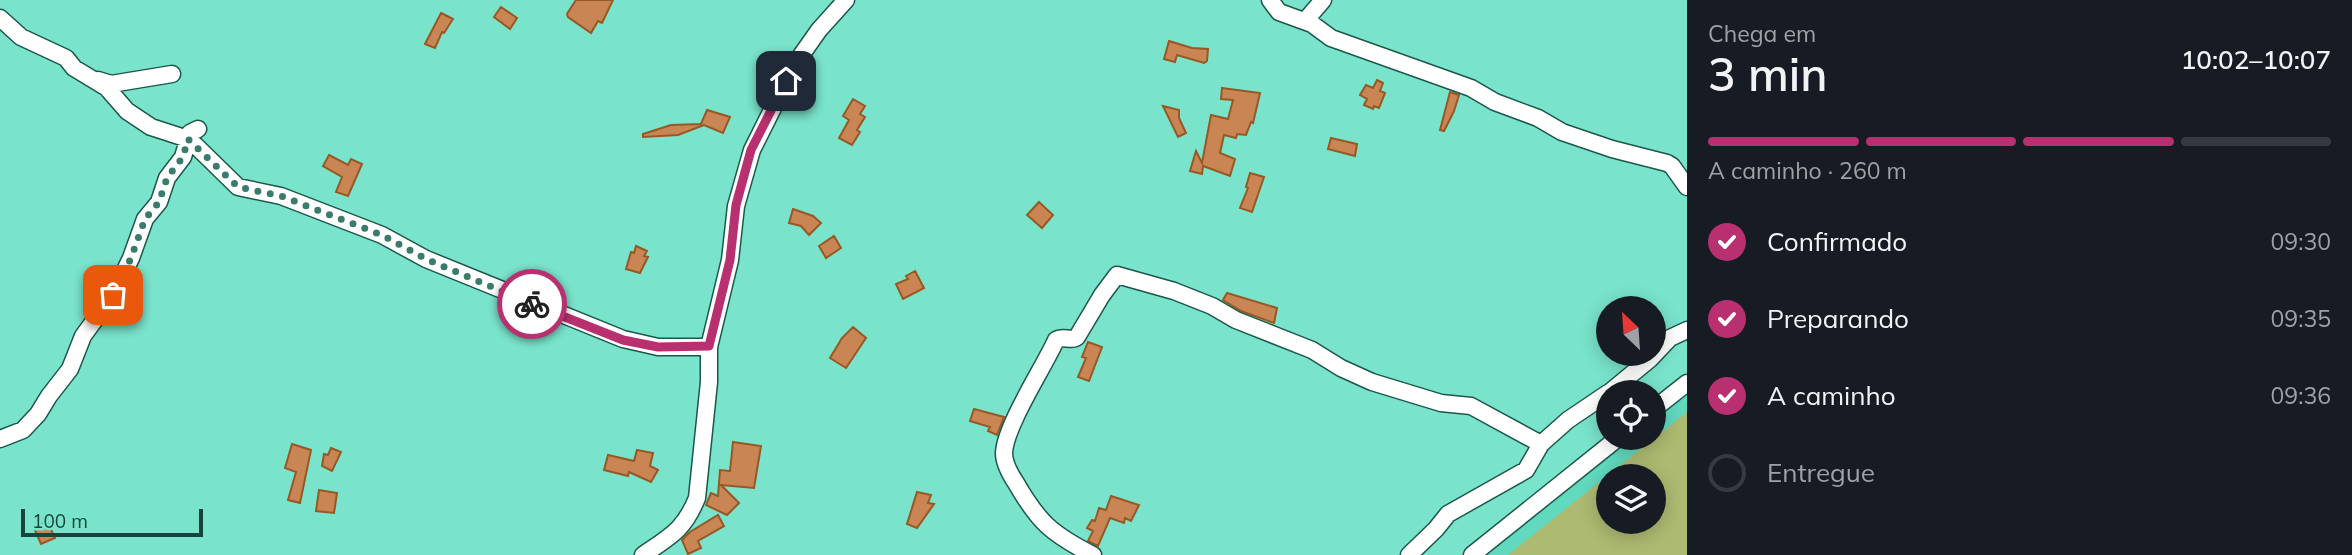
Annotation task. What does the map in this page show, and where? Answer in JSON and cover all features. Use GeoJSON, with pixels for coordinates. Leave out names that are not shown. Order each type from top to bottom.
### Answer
{"type":"FeatureCollection","features":[{"type":"Feature","properties":{"kind":"street"},"geometry":{"type":"LineString","coordinates":[[643,555],[677,532],[690,516],[697,498],[709,382],[709,346],[730,260],[736,205],[751,150],[795,64],[818,30],[846,0]]}},
{"type":"Feature","properties":{"kind":"street"},"geometry":{"type":"LineString","coordinates":[[1270,0],[1279,12],[1305,21],[1331,38],[1471,88],[1495,102],[1538,118],[1562,132],[1612,149],[1667,163],[1687,187]]}},
{"type":"Feature","properties":{"kind":"street"},"geometry":{"type":"LineString","coordinates":[[1305,21],[1323,0]]}},
{"type":"Feature","properties":{"kind":"street"},"geometry":{"type":"LineString","coordinates":[[0,18],[21,37],[66,58],[74,68],[107,88],[127,111],[151,127],[193,134],[238,187],[281,196],[382,235],[426,259],[623,340],[658,347],[709,346]]}},
{"type":"Feature","properties":{"kind":"street"},"geometry":{"type":"LineString","coordinates":[[93,78],[111,84],[172,74]]}},
{"type":"Feature","properties":{"kind":"street"},"geometry":{"type":"LineString","coordinates":[[0,439],[23,430],[38,414],[48,396],[70,369],[83,336],[113,295],[131,258],[145,219],[159,202],[167,178],[183,157],[193,134]]}},
{"type":"Feature","properties":{"kind":"street"},"geometry":{"type":"LineString","coordinates":[[1093,555],[1046,526],[1038,518],[1011,475],[1004,452],[1021,408],[1056,340],[1077,337],[1117,275],[1174,291],[1212,306],[1236,320],[1312,350],[1341,368],[1372,382],[1441,403],[1471,406],[1541,444]]}},
{"type":"Feature","properties":{"kind":"street"},"geometry":{"type":"LineString","coordinates":[[1625,380],[1670,338],[1687,330]]}},
{"type":"Feature","properties":{"kind":"street"},"geometry":{"type":"LineString","coordinates":[[1666,400],[1687,383]]}},
{"type":"Feature","properties":{"kind":"street"},"geometry":{"type":"LineString","coordinates":[[1409,555],[1448,514],[1526,470],[1541,444],[1596,402]]}},
{"type":"Feature","properties":{"kind":"street"},"geometry":{"type":"LineString","coordinates":[[1472,555],[1603,450]]}},
{"type":"Feature","properties":{"kind":"shaded area"},"geometry":{"type":"Polygon","coordinates":[[[1687,376],[1687,555],[1466,555],[1596,448],[1596,450],[1666,450],[1666,393],[1687,376]]]}},
{"type":"Feature","properties":{"kind":"shaded area"},"geometry":{"type":"Polygon","coordinates":[[[1687,412],[1687,555],[1508,555],[1596,485],[1596,534],[1666,534],[1666,464],[1622,464],[1639,450],[1666,450],[1666,429],[1687,412]]]}},
{"type":"Feature","properties":{"kind":"building"},"geometry":{"type":"Polygon","coordinates":[[[576,0],[613,0],[602,23],[598,21],[591,33],[568,17],[567,14],[576,0]]]}},
{"type":"Feature","properties":{"kind":"building"},"geometry":{"type":"Polygon","coordinates":[[[501,7],[517,18],[510,29],[494,17],[501,7]]]}},
{"type":"Feature","properties":{"kind":"building"},"geometry":{"type":"Polygon","coordinates":[[[441,13],[453,19],[444,33],[442,32],[435,48],[425,44],[441,13]]]}},
{"type":"Feature","properties":{"kind":"building"},"geometry":{"type":"Polygon","coordinates":[[[1169,41],[1192,48],[1208,49],[1207,61],[1204,63],[1177,55],[1175,62],[1164,59],[1169,41]]]}},
{"type":"Feature","properties":{"kind":"building"},"geometry":{"type":"Polygon","coordinates":[[[1377,80],[1383,83],[1380,91],[1385,93],[1379,108],[1374,106],[1373,109],[1364,105],[1367,99],[1360,95],[1366,85],[1373,88],[1377,80]]]}},
{"type":"Feature","properties":{"kind":"building"},"geometry":{"type":"Polygon","coordinates":[[[1222,88],[1260,93],[1253,123],[1251,122],[1246,135],[1237,134],[1236,138],[1224,135],[1220,153],[1235,159],[1230,176],[1203,166],[1202,174],[1190,171],[1196,151],[1202,163],[1211,115],[1228,119],[1233,100],[1221,99],[1222,88]]]}},
{"type":"Feature","properties":{"kind":"building"},"geometry":{"type":"Polygon","coordinates":[[[1450,92],[1459,95],[1444,131],[1440,130],[1450,92]]]}},
{"type":"Feature","properties":{"kind":"building"},"geometry":{"type":"Polygon","coordinates":[[[853,99],[865,106],[860,114],[865,117],[852,145],[839,138],[849,120],[843,116],[853,99]]]}},
{"type":"Feature","properties":{"kind":"building"},"geometry":{"type":"Polygon","coordinates":[[[1163,106],[1179,110],[1179,118],[1186,133],[1178,137],[1163,106]]]}},
{"type":"Feature","properties":{"kind":"building"},"geometry":{"type":"Polygon","coordinates":[[[707,110],[730,117],[723,133],[704,125],[678,135],[643,137],[643,134],[671,125],[701,124],[707,110]]]}},
{"type":"Feature","properties":{"kind":"building"},"geometry":{"type":"Polygon","coordinates":[[[1331,138],[1357,144],[1355,156],[1328,149],[1331,138]]]}},
{"type":"Feature","properties":{"kind":"building"},"geometry":{"type":"Polygon","coordinates":[[[329,155],[348,165],[351,159],[362,164],[348,196],[336,192],[342,177],[323,166],[329,155]]]}},
{"type":"Feature","properties":{"kind":"building"},"geometry":{"type":"Polygon","coordinates":[[[1250,173],[1264,177],[1252,212],[1240,208],[1248,188],[1246,187],[1250,173]]]}},
{"type":"Feature","properties":{"kind":"building"},"geometry":{"type":"Polygon","coordinates":[[[1039,202],[1053,215],[1042,228],[1027,215],[1039,202]]]}},
{"type":"Feature","properties":{"kind":"building"},"geometry":{"type":"Polygon","coordinates":[[[793,209],[813,216],[821,223],[809,235],[801,226],[789,223],[793,209]]]}},
{"type":"Feature","properties":{"kind":"building"},"geometry":{"type":"Polygon","coordinates":[[[834,236],[841,248],[826,258],[819,246],[834,236]]]}},
{"type":"Feature","properties":{"kind":"building"},"geometry":{"type":"Polygon","coordinates":[[[636,246],[647,251],[644,256],[648,257],[640,273],[626,269],[631,252],[634,253],[636,246]]]}},
{"type":"Feature","properties":{"kind":"building"},"geometry":{"type":"Polygon","coordinates":[[[915,271],[924,288],[903,299],[896,284],[908,279],[906,276],[915,271]]]}},
{"type":"Feature","properties":{"kind":"building"},"geometry":{"type":"Polygon","coordinates":[[[1227,293],[1277,308],[1274,323],[1241,311],[1223,300],[1227,293]]]}},
{"type":"Feature","properties":{"kind":"building"},"geometry":{"type":"Polygon","coordinates":[[[853,327],[866,338],[846,368],[830,358],[842,338],[853,327]]]}},
{"type":"Feature","properties":{"kind":"building"},"geometry":{"type":"Polygon","coordinates":[[[1088,342],[1102,347],[1089,381],[1078,377],[1086,358],[1082,357],[1088,342]]]}},
{"type":"Feature","properties":{"kind":"building"},"geometry":{"type":"Polygon","coordinates":[[[974,409],[1004,417],[997,435],[988,431],[990,427],[970,421],[974,409]]]}},
{"type":"Feature","properties":{"kind":"building"},"geometry":{"type":"Polygon","coordinates":[[[733,442],[761,446],[754,488],[721,485],[739,503],[727,515],[706,505],[711,493],[718,496],[720,470],[730,471],[733,442]]]}},
{"type":"Feature","properties":{"kind":"building"},"geometry":{"type":"Polygon","coordinates":[[[292,444],[311,450],[300,503],[288,500],[296,472],[285,468],[292,444]]]}},
{"type":"Feature","properties":{"kind":"building"},"geometry":{"type":"Polygon","coordinates":[[[331,448],[341,452],[332,471],[322,466],[324,454],[328,455],[331,448]]]}},
{"type":"Feature","properties":{"kind":"building"},"geometry":{"type":"Polygon","coordinates":[[[637,450],[653,453],[650,466],[658,470],[651,482],[629,472],[628,476],[604,470],[608,455],[634,461],[637,450]]]}},
{"type":"Feature","properties":{"kind":"building"},"geometry":{"type":"Polygon","coordinates":[[[319,490],[337,493],[334,513],[316,511],[319,490]]]}},
{"type":"Feature","properties":{"kind":"building"},"geometry":{"type":"Polygon","coordinates":[[[917,492],[931,495],[928,503],[934,504],[917,528],[907,524],[917,492]]]}},
{"type":"Feature","properties":{"kind":"building"},"geometry":{"type":"Polygon","coordinates":[[[1111,496],[1139,505],[1131,521],[1125,518],[1124,523],[1110,518],[1098,546],[1088,541],[1093,531],[1087,528],[1092,520],[1095,521],[1099,508],[1106,510],[1111,496]]]}},
{"type":"Feature","properties":{"kind":"building"},"geometry":{"type":"Polygon","coordinates":[[[718,515],[724,526],[698,541],[701,548],[688,554],[682,540],[718,515]]]}},
{"type":"Feature","properties":{"kind":"building"},"geometry":{"type":"Polygon","coordinates":[[[47,521],[55,538],[41,544],[34,528],[47,521]]]}},
{"type":"Feature","properties":{"kind":"way so far"},"geometry":{"type":"LineString","coordinates":[[113,295],[131,258],[145,219],[159,202],[167,178],[183,157],[188,139],[238,187],[281,196],[382,235],[426,259],[532,304]]}},
{"type":"Feature","properties":{"kind":"route"},"geometry":{"type":"LineString","coordinates":[[532,304],[623,340],[658,347],[709,346],[730,260],[736,205],[751,150],[786,81]]}}]}
